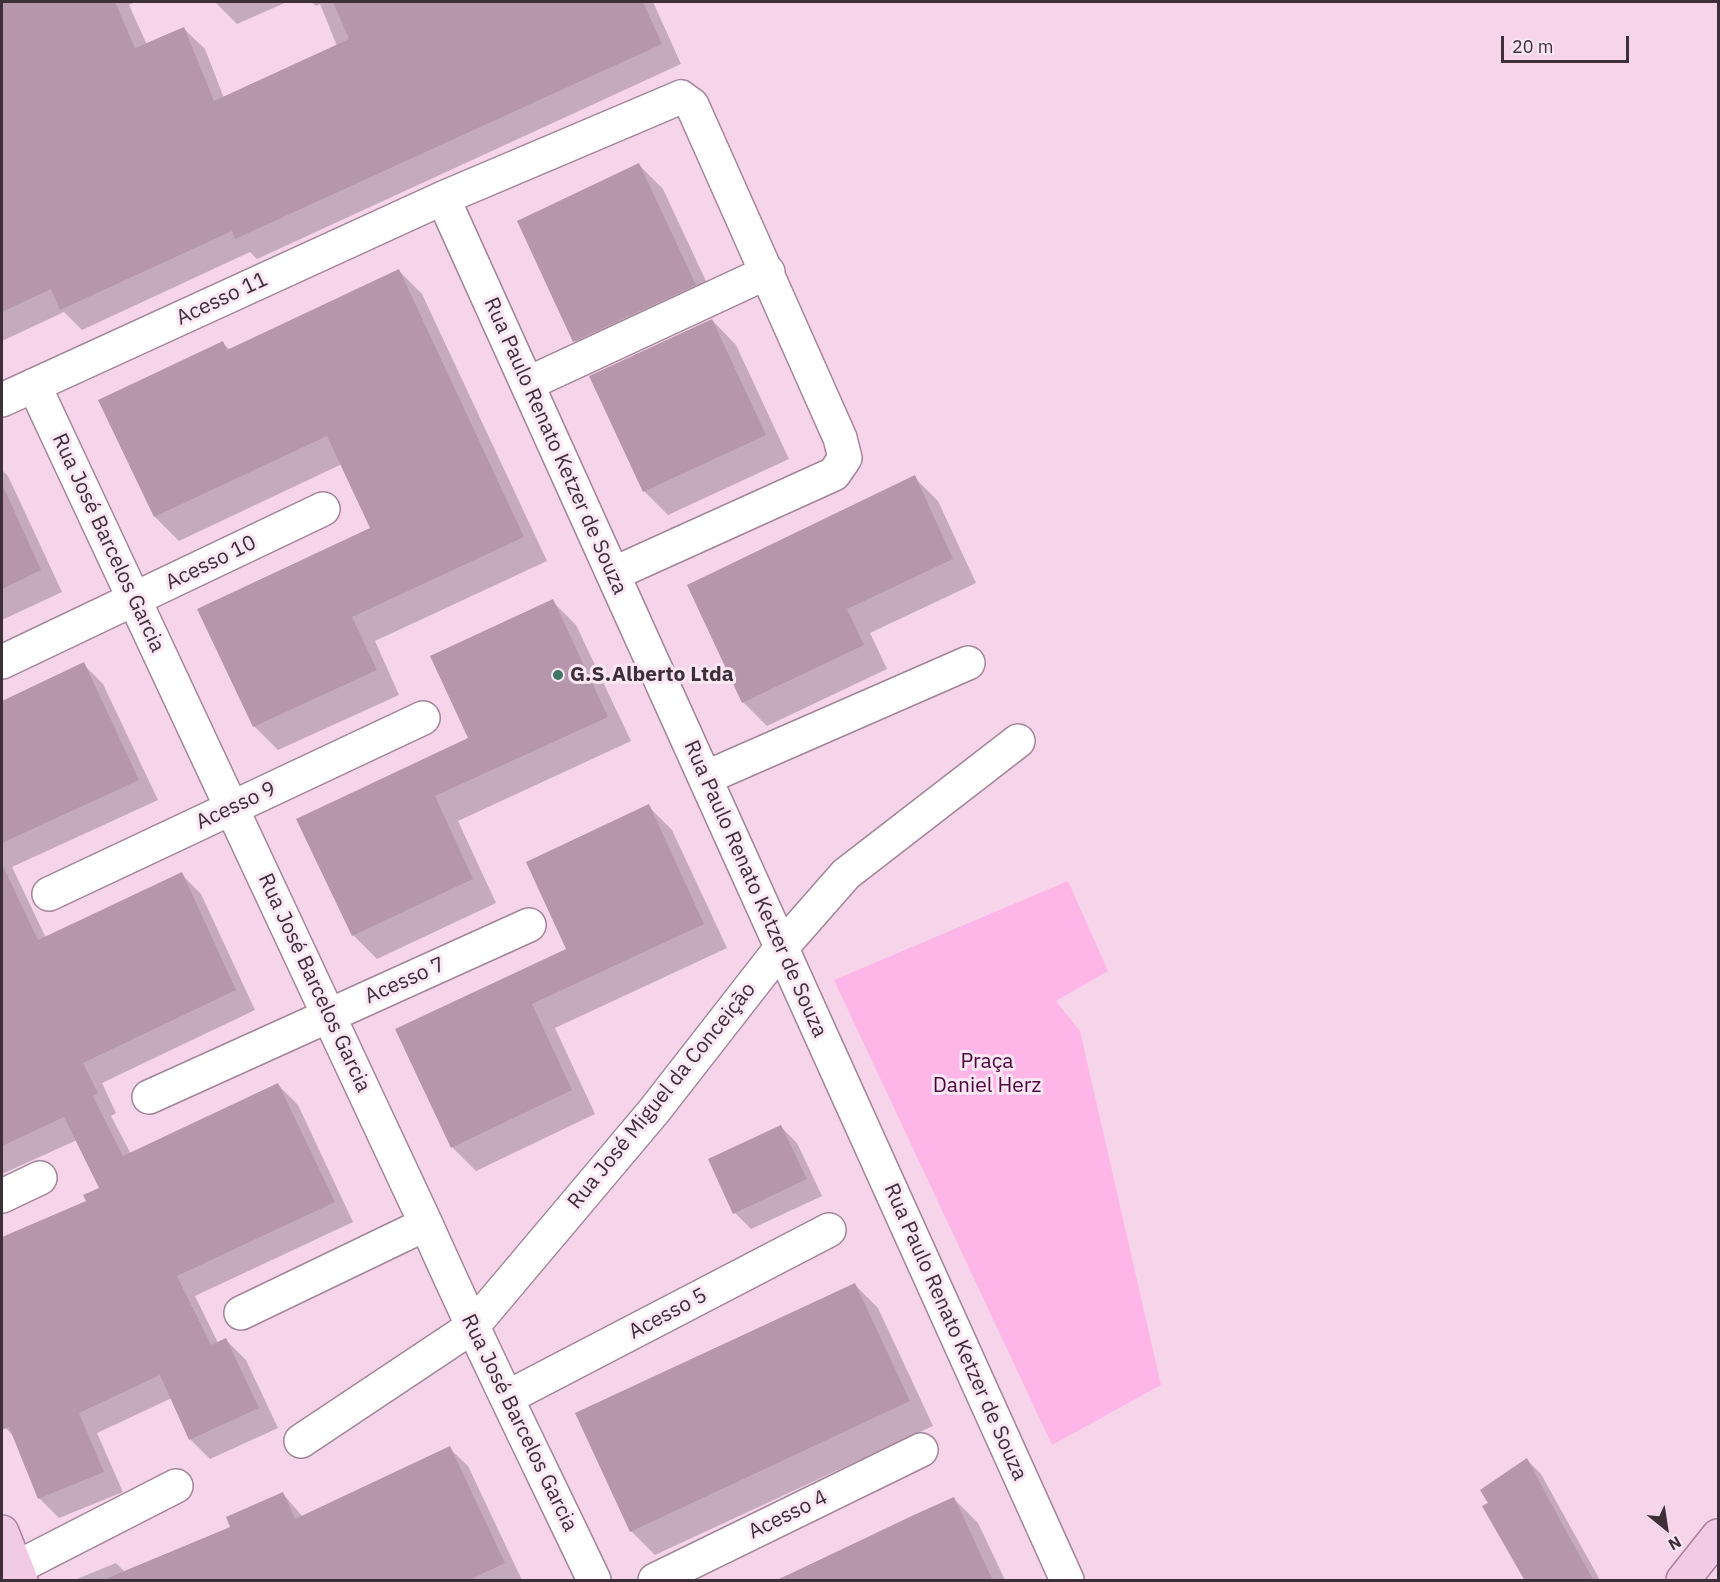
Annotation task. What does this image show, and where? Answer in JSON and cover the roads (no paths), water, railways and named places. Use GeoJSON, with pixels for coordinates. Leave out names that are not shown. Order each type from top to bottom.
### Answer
{"type":"FeatureCollection","features":[{"type":"Feature","properties":{"kind":"main road"},"geometry":{"type":"LineString","coordinates":[[2,1532],[19,1574]]}},
{"type":"Feature","properties":{"kind":"main road"},"geometry":{"type":"LineString","coordinates":[[1683,1581],[1719,1536]]}},
{"type":"Feature","properties":{"kind":"street","name":"Acesso 11"},"geometry":{"type":"LineString","coordinates":[[2,400],[443,198],[681,97],[692,105],[768,272]]}},
{"type":"Feature","properties":{"kind":"street","name":"Rua Paulo Renato Ketzer de Souza"},"geometry":{"type":"LineString","coordinates":[[443,198],[1067,1581]]}},
{"type":"Feature","properties":{"kind":"street"},"geometry":{"type":"LineString","coordinates":[[527,384],[768,272],[840,438],[845,458],[834,474],[614,574]]}},
{"type":"Feature","properties":{"kind":"street","name":"Rua José Barcelos Garcia"},"geometry":{"type":"LineString","coordinates":[[34,385],[329,1015],[472,1327],[508,1397],[594,1581]]}},
{"type":"Feature","properties":{"kind":"street","name":"Acesso 10"},"geometry":{"type":"LineString","coordinates":[[2,662],[323,509]]}},
{"type":"Feature","properties":{"kind":"street"},"geometry":{"type":"LineString","coordinates":[[705,778],[968,663]]}},
{"type":"Feature","properties":{"kind":"street","name":"Acesso 9"},"geometry":{"type":"LineString","coordinates":[[49,894],[423,718]]}},
{"type":"Feature","properties":{"kind":"street","name":"Rua José Miguel da Conceição"},"geometry":{"type":"LineString","coordinates":[[301,1442],[472,1327],[654,1111],[781,948],[846,874],[1018,741]]}},
{"type":"Feature","properties":{"kind":"street","name":"Acesso 7"},"geometry":{"type":"LineString","coordinates":[[149,1097],[529,925]]}},
{"type":"Feature","properties":{"kind":"street"},"geometry":{"type":"LineString","coordinates":[[2,1196],[40,1178]]}},
{"type":"Feature","properties":{"kind":"street"},"geometry":{"type":"LineString","coordinates":[[241,1313],[426,1224]]}},
{"type":"Feature","properties":{"kind":"street","name":"Acesso 5"},"geometry":{"type":"LineString","coordinates":[[508,1397],[829,1230]]}},
{"type":"Feature","properties":{"kind":"street","name":"Acesso 4"},"geometry":{"type":"LineString","coordinates":[[655,1581],[921,1450]]}},
{"type":"Feature","properties":{"kind":"street"},"geometry":{"type":"LineString","coordinates":[[19,1574],[176,1486]]}},
{"type":"Feature","properties":{"kind":"place","name":"G.S.Alberto Ltda"},"geometry":{"type":"Point","coordinates":[558,675]}},
{"type":"Feature","properties":{"kind":"park label","name":"Praça Daniel Herz"},"geometry":{"type":"Point","coordinates":[987,1074]}}]}
